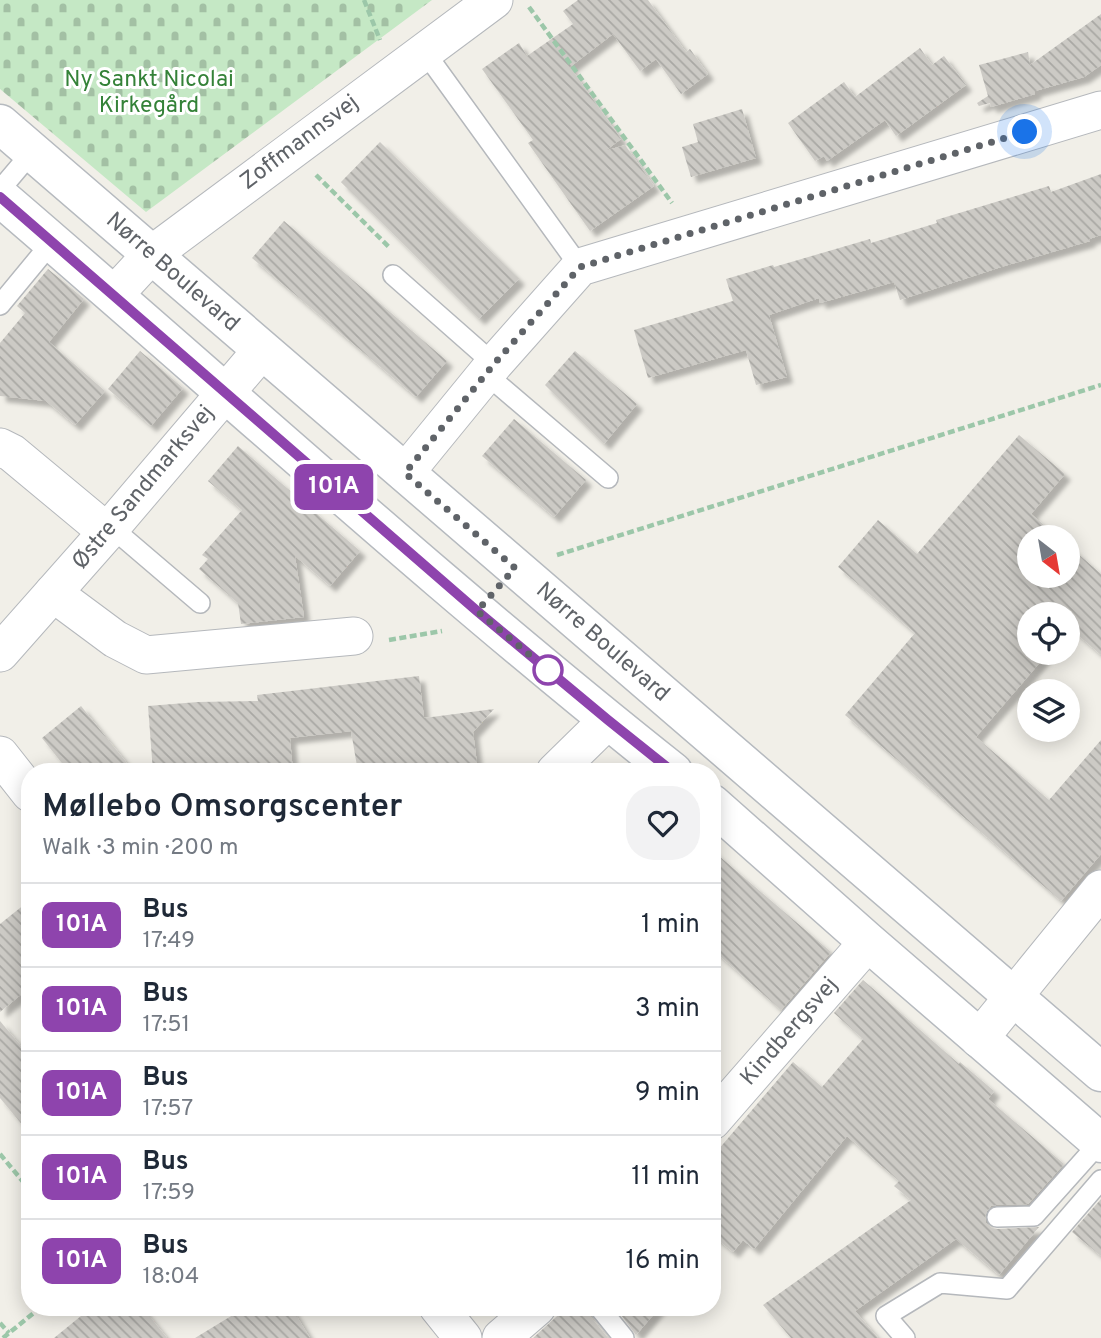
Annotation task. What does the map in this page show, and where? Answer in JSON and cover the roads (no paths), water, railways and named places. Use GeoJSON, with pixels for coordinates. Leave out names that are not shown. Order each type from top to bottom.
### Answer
{"type":"FeatureCollection","features":[{"type":"Feature","properties":{"kind":"street","name":"Zoffmannsvej"},"geometry":{"type":"LineString","coordinates":[[114,295],[151,255],[424,51],[480,4]]}},
{"type":"Feature","properties":{"kind":"street"},"geometry":{"type":"LineString","coordinates":[[405,473],[490,369],[580,267],[1101,110]]}},
{"type":"Feature","properties":{"kind":"street","name":"Nørre Boulevard"},"geometry":{"type":"LineString","coordinates":[[0,124],[1101,1072]]}},
{"type":"Feature","properties":{"kind":"street"},"geometry":{"type":"LineString","coordinates":[[0,197],[477,611],[662,763]]}},
{"type":"Feature","properties":{"kind":"street","name":"Østre Sandmarksvej"},"geometry":{"type":"LineString","coordinates":[[0,653],[262,350]]}},
{"type":"Feature","properties":{"kind":"street"},"geometry":{"type":"LineString","coordinates":[[0,447],[12,453],[109,529]]}},
{"type":"Feature","properties":{"kind":"street"},"geometry":{"type":"LineString","coordinates":[[53,593],[115,639],[146,655],[354,636]]}},
{"type":"Feature","properties":{"kind":"street"},"geometry":{"type":"LineString","coordinates":[[564,763],[608,720]]}},
{"type":"Feature","properties":{"kind":"street"},"geometry":{"type":"LineString","coordinates":[[0,755],[21,782]]}},
{"type":"Feature","properties":{"kind":"street"},"geometry":{"type":"LineString","coordinates":[[721,812],[1100,1143]]}},
{"type":"Feature","properties":{"kind":"street"},"geometry":{"type":"LineString","coordinates":[[979,1039],[1101,889]]}},
{"type":"Feature","properties":{"kind":"street","name":"Kindbergsvej"},"geometry":{"type":"LineString","coordinates":[[721,1111],[868,942]]}},
{"type":"Feature","properties":{"kind":"street"},"geometry":{"type":"LineString","coordinates":[[445,1316],[463,1338]]}},
{"type":"Feature","properties":{"kind":"street"},"geometry":{"type":"LineString","coordinates":[[501,1338],[527,1316]]}},
{"type":"Feature","properties":{"kind":"lane"},"geometry":{"type":"LineString","coordinates":[[424,51],[580,267]]}},
{"type":"Feature","properties":{"kind":"lane"},"geometry":{"type":"LineString","coordinates":[[0,190],[32,152]]}},
{"type":"Feature","properties":{"kind":"lane"},"geometry":{"type":"LineString","coordinates":[[0,304],[52,242]]}},
{"type":"Feature","properties":{"kind":"lane"},"geometry":{"type":"LineString","coordinates":[[393,275],[608,478]]}},
{"type":"Feature","properties":{"kind":"lane"},"geometry":{"type":"LineString","coordinates":[[109,529],[200,603]]}},
{"type":"Feature","properties":{"kind":"lane"},"geometry":{"type":"LineString","coordinates":[[997,1217],[1034,1216],[1100,1143]]}},
{"type":"Feature","properties":{"kind":"lane"},"geometry":{"type":"LineString","coordinates":[[905,1338],[886,1316],[940,1283],[1007,1289],[1101,1180]]}},
{"type":"Feature","properties":{"kind":"lane"},"geometry":{"type":"LineString","coordinates":[[606,1316],[624,1338]]}},
{"type":"Feature","properties":{"kind":"park label","name":"Ny Sankt Nicolai Kirkegård"},"geometry":{"type":"Point","coordinates":[149,93]}}]}
